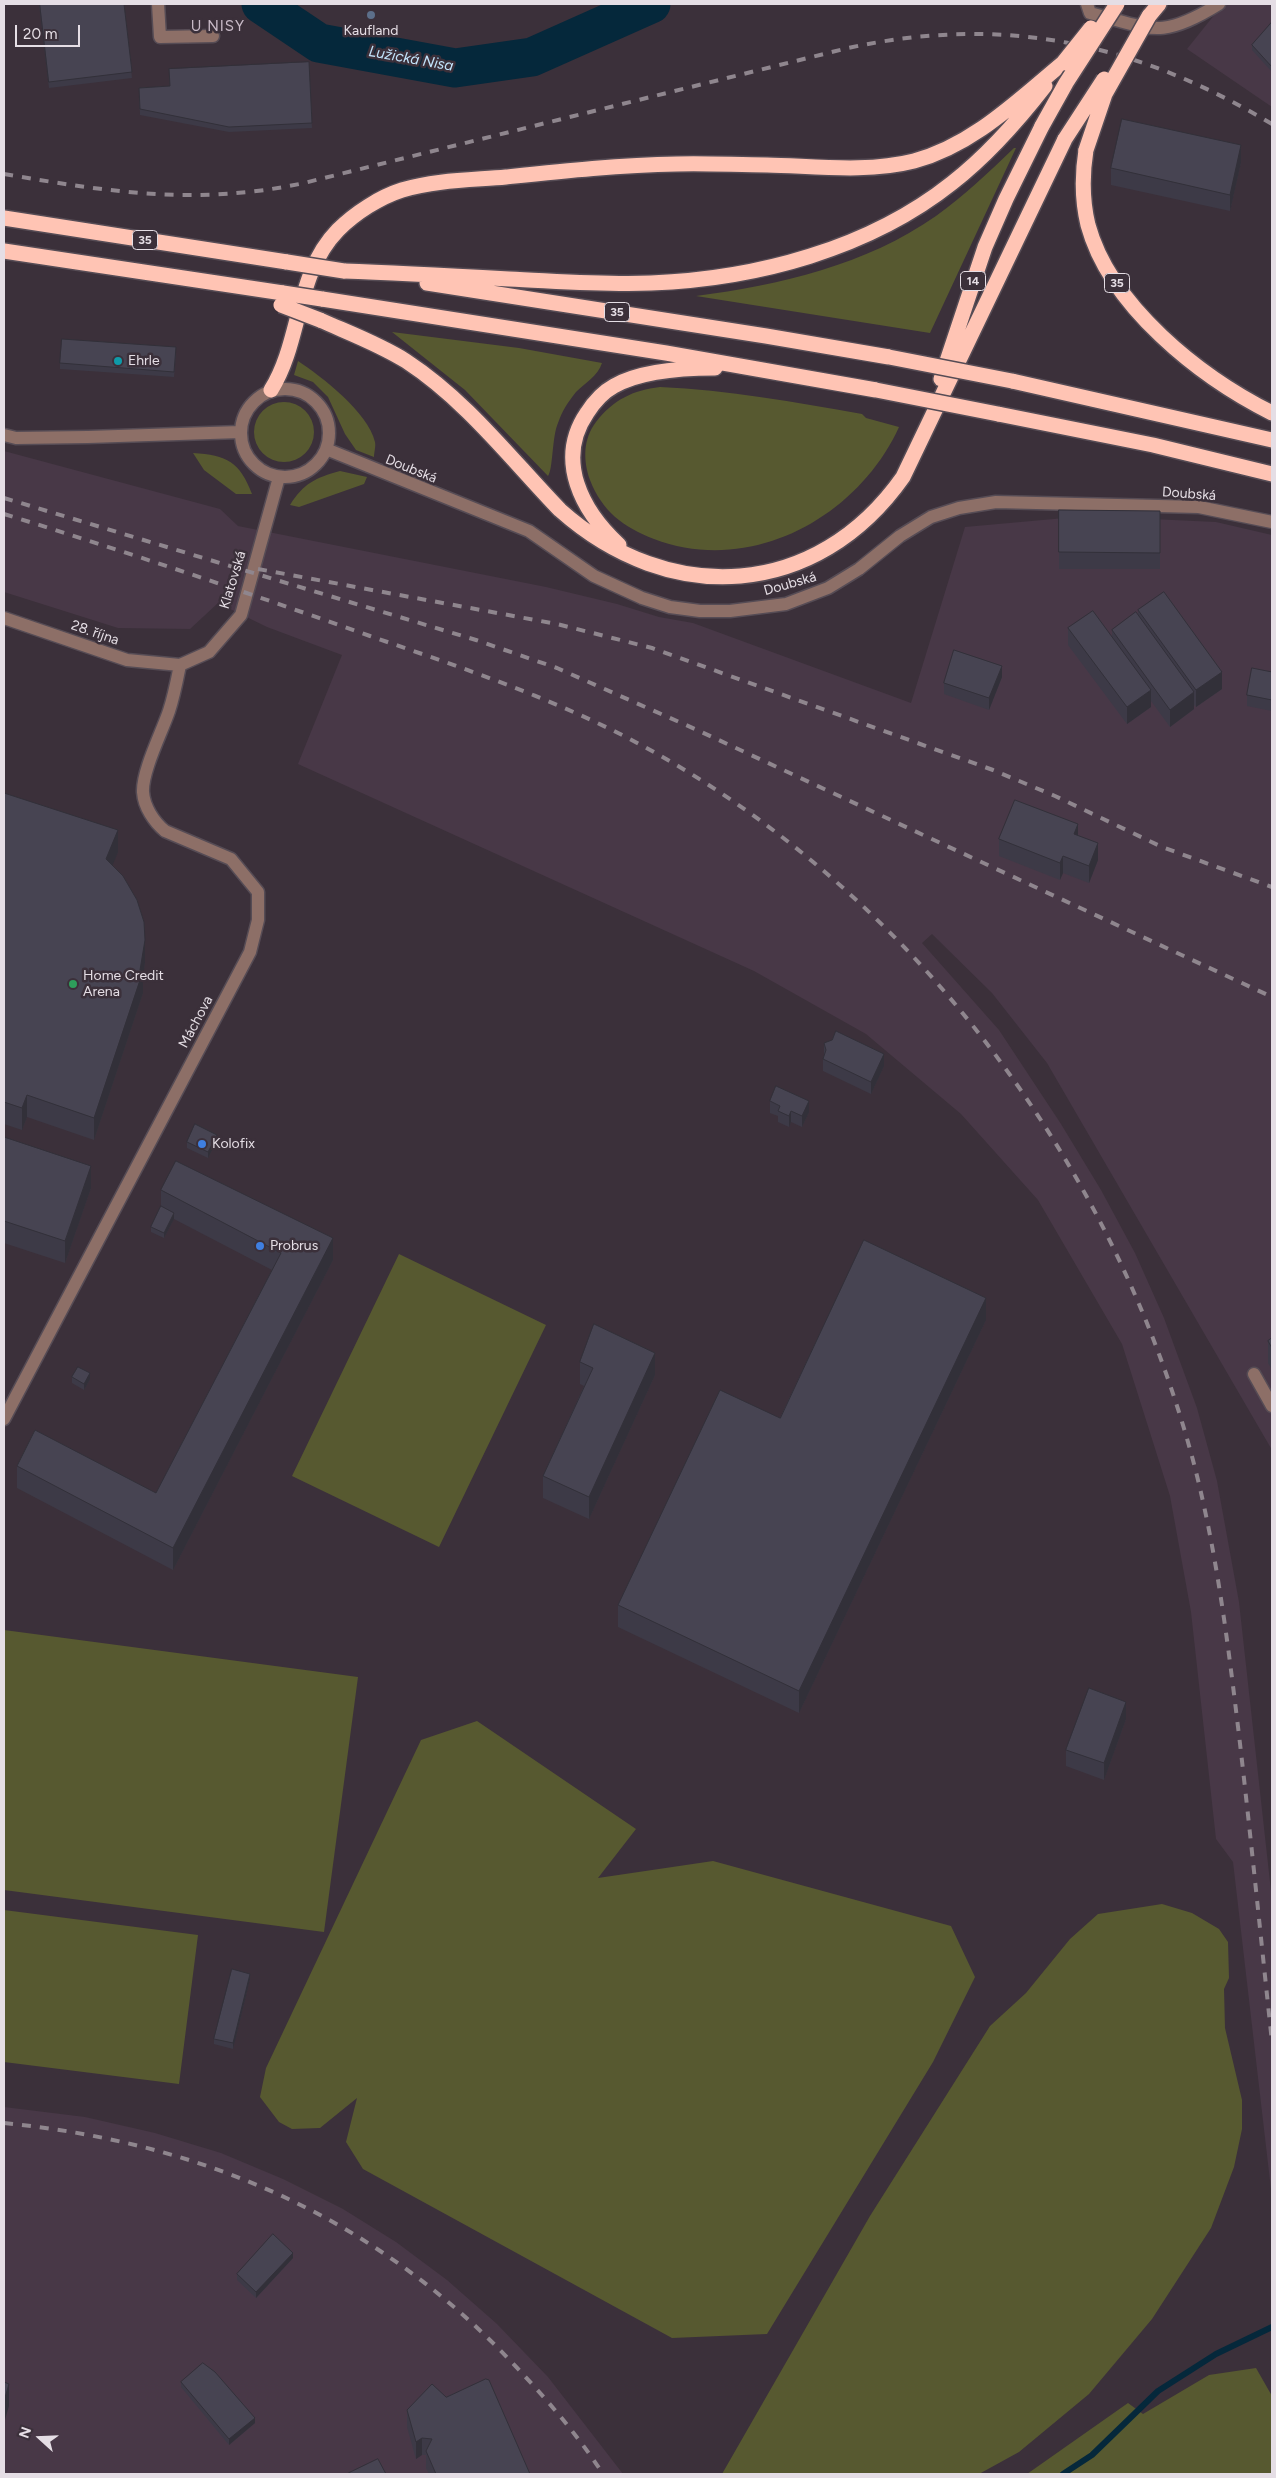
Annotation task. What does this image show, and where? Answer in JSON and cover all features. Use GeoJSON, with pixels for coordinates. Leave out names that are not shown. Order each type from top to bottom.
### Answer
{"type":"FeatureCollection","features":[{"type":"Feature","properties":{"kind":"highway"},"geometry":{"type":"LineString","coordinates":[[344,270],[564,281],[652,283],[729,275],[774,266],[845,244],[873,232],[916,208],[952,184],[977,163],[1016,111],[1063,63],[1111,4]]}},
{"type":"Feature","properties":{"kind":"highway","name":"14"},"geometry":{"type":"LineString","coordinates":[[920,444],[986,247],[1006,199],[1042,126],[1066,84],[1117,4]]}},
{"type":"Feature","properties":{"kind":"highway","name":"14"},"geometry":{"type":"LineString","coordinates":[[920,444],[1065,139],[1114,64],[1159,4]]}},
{"type":"Feature","properties":{"kind":"highway","name":"35"},"geometry":{"type":"LineString","coordinates":[[1149,16],[1105,94],[1086,150],[1082,186],[1088,225],[1095,246],[1114,279],[1146,321],[1182,356],[1216,381],[1272,413]]}},
{"type":"Feature","properties":{"kind":"highway"},"geometry":{"type":"LineString","coordinates":[[271,390],[281,374],[312,270],[328,242],[354,217],[378,201],[402,190],[434,184],[617,166],[678,164],[872,167],[904,162],[945,150],[1016,111]]}},
{"type":"Feature","properties":{"kind":"highway","name":"35"},"geometry":{"type":"LineString","coordinates":[[4,218],[729,330],[889,358],[1012,381],[1272,440]]}},
{"type":"Feature","properties":{"kind":"highway","name":"35"},"geometry":{"type":"LineString","coordinates":[[4,251],[226,284],[282,299],[322,299],[769,371],[876,390],[1153,445],[1272,474]]}},
{"type":"Feature","properties":{"kind":"highway"},"geometry":{"type":"LineString","coordinates":[[282,299],[320,320],[379,345],[431,379],[476,418],[542,492],[575,523],[611,546],[650,565],[689,574],[721,577],[769,572],[814,556],[855,530],[873,514],[903,477],[920,444]]}},
{"type":"Feature","properties":{"kind":"highway"},"geometry":{"type":"LineString","coordinates":[[650,565],[618,544],[602,527],[579,491],[573,468],[572,454],[583,418],[602,395],[629,380],[655,374],[711,368],[769,371]]}},
{"type":"Feature","properties":{"kind":"street"},"geometry":{"type":"LineString","coordinates":[[158,4],[160,37],[213,36]]}},
{"type":"Feature","properties":{"kind":"street"},"geometry":{"type":"LineString","coordinates":[[1088,9],[1147,29],[1162,30],[1183,24],[1219,4]]}},
{"type":"Feature","properties":{"kind":"street"},"geometry":{"type":"LineString","coordinates":[[285,388],[299,390],[317,402],[328,420],[329,435],[326,449],[321,459],[302,474],[279,477],[266,474],[255,466],[247,456],[240,432],[244,414],[255,399],[271,390],[285,388]]}},
{"type":"Feature","properties":{"kind":"street"},"geometry":{"type":"LineString","coordinates":[[4,435],[16,438],[240,432]]}},
{"type":"Feature","properties":{"kind":"street","name":"Doubská"},"geometry":{"type":"LineString","coordinates":[[326,449],[529,532],[594,576],[642,598],[670,607],[700,611],[755,609],[786,604],[819,591],[859,569],[900,536],[931,517],[959,508],[996,502],[1199,507],[1272,522]]}},
{"type":"Feature","properties":{"kind":"street","name":"Klatovská"},"geometry":{"type":"LineString","coordinates":[[180,665],[209,652],[241,616],[279,477]]}},
{"type":"Feature","properties":{"kind":"street","name":"28. října"},"geometry":{"type":"LineString","coordinates":[[4,618],[127,660],[180,665]]}},
{"type":"Feature","properties":{"kind":"street","name":"Máchova"},"geometry":{"type":"LineString","coordinates":[[4,1419],[250,952],[258,920],[258,892],[231,859],[165,831],[157,824],[148,811],[143,792],[146,776],[170,709],[180,665]]}},
{"type":"Feature","properties":{"kind":"street"},"geometry":{"type":"LineString","coordinates":[[1254,1374],[1272,1406]]}},
{"type":"Feature","properties":{"kind":"shaded area"},"geometry":{"type":"Polygon","coordinates":[[[1223,4],[1272,4],[1272,107],[1187,49],[1223,4]]]}},
{"type":"Feature","properties":{"kind":"shaded area"},"geometry":{"type":"Polygon","coordinates":[[[4,451],[220,509],[238,526],[546,587],[617,604],[659,617],[693,623],[911,703],[965,527],[1087,516],[1216,522],[1272,535],[1272,1450],[1047,1063],[992,993],[932,934],[922,943],[999,1030],[1061,1124],[1101,1190],[1135,1253],[1164,1318],[1197,1408],[1217,1481],[1239,1602],[1272,1900],[1272,2198],[1233,1862],[1216,1839],[1191,1612],[1170,1496],[1122,1344],[1038,1200],[961,1114],[866,1034],[754,971],[298,764],[342,655],[267,627],[218,603],[190,629],[118,628],[4,592],[4,451]]]}},
{"type":"Feature","properties":{"kind":"shaded area"},"geometry":{"type":"Polygon","coordinates":[[[4,2107],[85,2117],[155,2133],[221,2153],[283,2179],[343,2209],[396,2242],[447,2280],[497,2324],[548,2377],[623,2474],[4,2474],[4,2107]]]}},
{"type":"Feature","properties":{"kind":"green space"},"geometry":{"type":"Polygon","coordinates":[[[1016,148],[930,333],[696,296],[790,279],[851,260],[881,248],[936,216],[976,184],[1016,148]]]}},
{"type":"Feature","properties":{"kind":"green space"},"geometry":{"type":"Polygon","coordinates":[[[392,332],[519,348],[602,363],[594,376],[576,392],[561,414],[556,429],[548,476],[465,390],[392,332]]]}},
{"type":"Feature","properties":{"kind":"green space"},"geometry":{"type":"Polygon","coordinates":[[[298,361],[319,376],[354,407],[371,431],[375,442],[374,457],[356,450],[345,434],[328,397],[313,382],[294,375],[298,361]]]}},
{"type":"Feature","properties":{"kind":"green space"},"geometry":{"type":"Polygon","coordinates":[[[660,387],[736,394],[812,405],[862,414],[866,418],[899,427],[881,459],[857,488],[829,512],[797,531],[763,544],[727,550],[691,549],[654,539],[633,529],[615,517],[595,491],[586,465],[585,457],[589,435],[603,414],[624,397],[650,388],[660,387]]]}},
{"type":"Feature","properties":{"kind":"green space"},"geometry":{"type":"Polygon","coordinates":[[[278,402],[290,402],[306,410],[312,420],[314,432],[312,444],[306,454],[290,462],[278,462],[262,454],[254,438],[254,426],[262,410],[278,402]]]}},
{"type":"Feature","properties":{"kind":"green space"},"geometry":{"type":"Polygon","coordinates":[[[193,453],[215,456],[231,462],[242,474],[252,494],[236,494],[204,470],[193,453]]]}},
{"type":"Feature","properties":{"kind":"green space"},"geometry":{"type":"Polygon","coordinates":[[[340,471],[367,477],[364,484],[299,507],[290,505],[305,486],[324,476],[340,471]]]}},
{"type":"Feature","properties":{"kind":"green space"},"geometry":{"type":"Polygon","coordinates":[[[399,1254],[546,1325],[439,1547],[292,1476],[399,1254]]]}},
{"type":"Feature","properties":{"kind":"green space"},"geometry":{"type":"Polygon","coordinates":[[[4,1630],[358,1677],[324,1932],[4,1890],[4,1630]]]}},
{"type":"Feature","properties":{"kind":"green space"},"geometry":{"type":"Polygon","coordinates":[[[477,1721],[636,1829],[598,1878],[713,1861],[951,1926],[975,1977],[933,2062],[767,2334],[672,2338],[363,2169],[346,2142],[357,2098],[320,2128],[292,2129],[279,2122],[260,2097],[266,2068],[421,1740],[477,1721]]]}},
{"type":"Feature","properties":{"kind":"green space"},"geometry":{"type":"Polygon","coordinates":[[[1162,1904],[1192,1913],[1219,1929],[1228,1942],[1229,1978],[1224,1989],[1225,2028],[1242,2100],[1242,2129],[1234,2167],[1211,2228],[1152,2319],[1089,2394],[1019,2452],[979,2474],[722,2474],[870,2216],[990,2026],[1026,1993],[1070,1939],[1098,1914],[1162,1904]]]}},
{"type":"Feature","properties":{"kind":"green space"},"geometry":{"type":"Polygon","coordinates":[[[4,1910],[198,1935],[179,2084],[4,2062],[4,1910]]]}},
{"type":"Feature","properties":{"kind":"green space"},"geometry":{"type":"Polygon","coordinates":[[[1256,2368],[1272,2396],[1272,2474],[1027,2474],[1128,2403],[1143,2414],[1209,2375],[1256,2368]]]}},
{"type":"Feature","properties":{"kind":"building"},"geometry":{"type":"Polygon","coordinates":[[[40,4],[124,4],[132,72],[49,82],[40,4]]]}},
{"type":"Feature","properties":{"kind":"building"},"geometry":{"type":"Polygon","coordinates":[[[1272,22],[1272,67],[1252,45],[1272,22]]]}},
{"type":"Feature","properties":{"kind":"building"},"geometry":{"type":"Polygon","coordinates":[[[309,62],[312,123],[229,127],[140,109],[139,88],[170,86],[169,69],[309,62]]]}},
{"type":"Feature","properties":{"kind":"building"},"geometry":{"type":"Polygon","coordinates":[[[1122,119],[1241,145],[1230,195],[1111,168],[1122,119]]]}},
{"type":"Feature","properties":{"kind":"building","name":"Ehrle"},"geometry":{"type":"Polygon","coordinates":[[[62,339],[176,347],[174,372],[60,363],[62,339]]]}},
{"type":"Feature","properties":{"kind":"building"},"geometry":{"type":"Polygon","coordinates":[[[1059,510],[1160,511],[1160,553],[1059,552],[1059,510]]]}},
{"type":"Feature","properties":{"kind":"building"},"geometry":{"type":"Polygon","coordinates":[[[1164,592],[1222,672],[1196,690],[1138,610],[1164,592]]]}},
{"type":"Feature","properties":{"kind":"building"},"geometry":{"type":"Polygon","coordinates":[[[1093,611],[1151,690],[1127,707],[1068,628],[1093,611]]]}},
{"type":"Feature","properties":{"kind":"building"},"geometry":{"type":"Polygon","coordinates":[[[1136,612],[1194,692],[1170,710],[1112,630],[1136,612]]]}},
{"type":"Feature","properties":{"kind":"building"},"geometry":{"type":"Polygon","coordinates":[[[954,650],[1002,666],[989,698],[944,683],[954,650]]]}},
{"type":"Feature","properties":{"kind":"building"},"geometry":{"type":"Polygon","coordinates":[[[1252,668],[1272,672],[1272,700],[1247,695],[1252,668]]]}},
{"type":"Feature","properties":{"kind":"building","name":"Home Credit Arena"},"geometry":{"type":"Polygon","coordinates":[[[4,793],[118,830],[106,859],[123,876],[137,900],[144,922],[145,940],[140,970],[143,971],[94,1118],[27,1095],[22,1108],[4,1102],[4,793]]]}},
{"type":"Feature","properties":{"kind":"building"},"geometry":{"type":"Polygon","coordinates":[[[1015,800],[1078,824],[1074,834],[1098,843],[1089,866],[1063,856],[1060,863],[999,839],[1015,800]]]}},
{"type":"Feature","properties":{"kind":"building"},"geometry":{"type":"Polygon","coordinates":[[[836,1031],[884,1054],[871,1082],[823,1059],[826,1050],[824,1043],[832,1040],[836,1031]]]}},
{"type":"Feature","properties":{"kind":"building"},"geometry":{"type":"Polygon","coordinates":[[[776,1086],[809,1101],[802,1116],[791,1111],[789,1116],[778,1111],[780,1106],[770,1101],[776,1086]]]}},
{"type":"Feature","properties":{"kind":"building","name":"Kolofix"},"geometry":{"type":"Polygon","coordinates":[[[195,1124],[217,1135],[208,1152],[187,1142],[195,1124]]]}},
{"type":"Feature","properties":{"kind":"building"},"geometry":{"type":"Polygon","coordinates":[[[4,1137],[91,1166],[65,1241],[4,1221],[4,1137]]]}},
{"type":"Feature","properties":{"kind":"building"},"geometry":{"type":"Polygon","coordinates":[[[176,1161],[333,1238],[173,1548],[17,1466],[35,1430],[156,1493],[281,1253],[161,1190],[176,1161]]]}},
{"type":"Feature","properties":{"kind":"building"},"geometry":{"type":"Polygon","coordinates":[[[161,1206],[174,1213],[164,1233],[151,1227],[161,1206]]]}},
{"type":"Feature","properties":{"kind":"building"},"geometry":{"type":"Polygon","coordinates":[[[864,1240],[986,1298],[799,1691],[618,1605],[720,1390],[780,1418],[864,1240]]]}},
{"type":"Feature","properties":{"kind":"building"},"geometry":{"type":"Polygon","coordinates":[[[594,1324],[655,1353],[589,1497],[543,1476],[593,1368],[580,1362],[594,1324]]]}},
{"type":"Feature","properties":{"kind":"building"},"geometry":{"type":"Polygon","coordinates":[[[1272,1338],[1272,1348],[1268,1341],[1272,1338]]]}},
{"type":"Feature","properties":{"kind":"building"},"geometry":{"type":"Polygon","coordinates":[[[78,1367],[90,1373],[84,1384],[72,1377],[78,1367]]]}},
{"type":"Feature","properties":{"kind":"building"},"geometry":{"type":"Polygon","coordinates":[[[1089,1688],[1126,1702],[1104,1763],[1066,1750],[1089,1688]]]}},
{"type":"Feature","properties":{"kind":"building"},"geometry":{"type":"Polygon","coordinates":[[[232,1969],[250,1974],[233,2043],[214,2039],[232,1969]]]}},
{"type":"Feature","properties":{"kind":"building"},"geometry":{"type":"Polygon","coordinates":[[[273,2234],[293,2253],[256,2292],[237,2274],[273,2234]]]}},
{"type":"Feature","properties":{"kind":"building"},"geometry":{"type":"Polygon","coordinates":[[[203,2363],[215,2372],[255,2418],[229,2439],[181,2382],[203,2363]]]}},
{"type":"Feature","properties":{"kind":"building"},"geometry":{"type":"Polygon","coordinates":[[[486,2379],[489,2380],[530,2474],[436,2474],[426,2451],[432,2439],[422,2438],[416,2442],[407,2410],[432,2384],[446,2397],[486,2379]]]}},
{"type":"Feature","properties":{"kind":"building"},"geometry":{"type":"Polygon","coordinates":[[[4,2382],[9,2384],[4,2401],[4,2382]]]}},
{"type":"Feature","properties":{"kind":"building"},"geometry":{"type":"Polygon","coordinates":[[[378,2459],[386,2474],[349,2473],[378,2459]]]}},
{"type":"Feature","properties":{"kind":"waterway","name":"Lužická Nisa"},"geometry":{"type":"LineString","coordinates":[[261,4],[319,43],[455,68],[532,57],[651,4]]}},
{"type":"Feature","properties":{"kind":"waterway"},"geometry":{"type":"LineString","coordinates":[[1063,2474],[1092,2455],[1158,2391],[1216,2354],[1272,2327]]}},
{"type":"Feature","properties":{"kind":"railway"},"geometry":{"type":"LineString","coordinates":[[4,174],[117,191],[154,194],[227,194],[265,190],[304,183],[848,48],[906,38],[961,34],[1015,36],[1068,43],[1119,55],[1170,73],[1221,96],[1272,124]]}},
{"type":"Feature","properties":{"kind":"railway"},"geometry":{"type":"LineString","coordinates":[[4,498],[476,640],[557,668],[695,729],[1272,997]]}},
{"type":"Feature","properties":{"kind":"railway"},"geometry":{"type":"LineString","coordinates":[[4,514],[188,573],[468,670],[532,694],[626,737],[728,797],[822,869],[908,951],[985,1041],[1053,1139],[1111,1243],[1158,1352],[1194,1464],[1209,1531],[1226,1633],[1272,2042]]}},
{"type":"Feature","properties":{"kind":"railway"},"geometry":{"type":"LineString","coordinates":[[258,569],[557,624],[652,648],[993,770],[1055,796],[1162,847],[1272,887]]}},
{"type":"Feature","properties":{"kind":"railway"},"geometry":{"type":"LineString","coordinates":[[4,2123],[79,2133],[151,2149],[220,2170],[286,2198],[349,2231],[409,2271],[466,2318],[542,2395],[603,2474]]}},
{"type":"Feature","properties":{"kind":"place","name":"Kaufland"},"geometry":{"type":"Point","coordinates":[371,15]}},
{"type":"Feature","properties":{"kind":"place","name":"Ehrle"},"geometry":{"type":"Point","coordinates":[118,361]}},
{"type":"Feature","properties":{"kind":"place","name":"Home Credit Arena"},"geometry":{"type":"Point","coordinates":[73,984]}},
{"type":"Feature","properties":{"kind":"place","name":"Kolofix"},"geometry":{"type":"Point","coordinates":[202,1144]}},
{"type":"Feature","properties":{"kind":"place","name":"Probrus"},"geometry":{"type":"Point","coordinates":[260,1246]}},
{"type":"Feature","properties":{"kind":"district","name":"U NISY"},"geometry":{"type":"Point","coordinates":[218,27]}}]}
